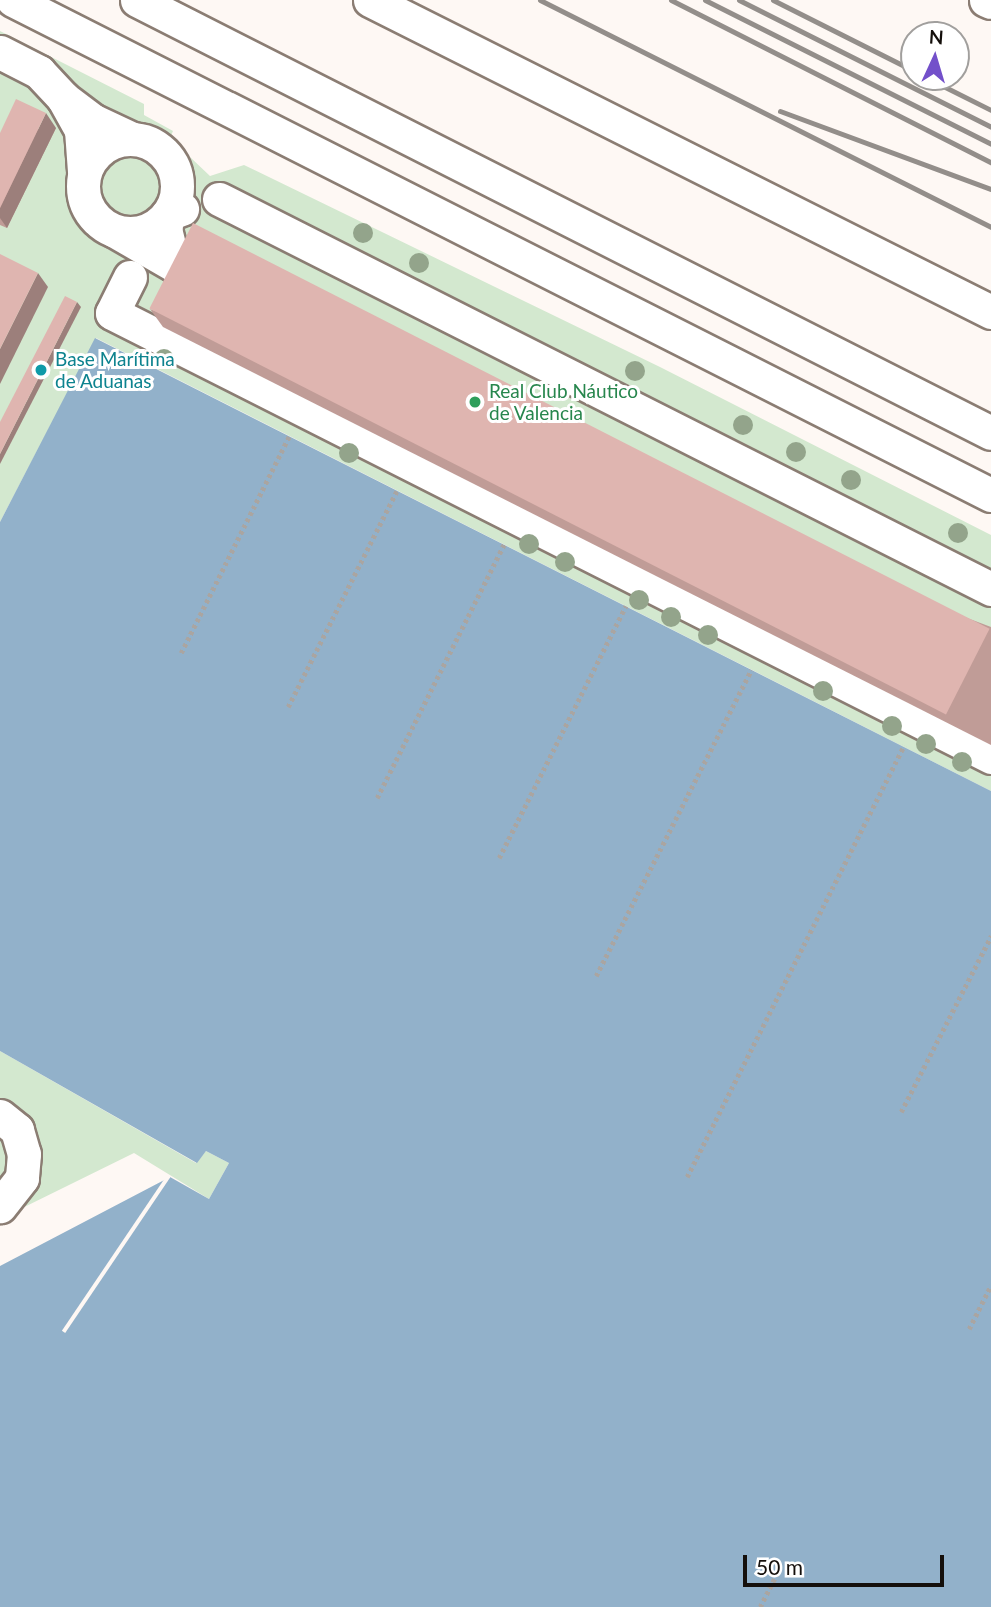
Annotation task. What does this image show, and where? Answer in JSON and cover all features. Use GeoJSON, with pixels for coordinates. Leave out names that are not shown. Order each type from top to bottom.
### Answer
{"type":"FeatureCollection","features":[{"type":"Feature","properties":{"kind":"street"},"geometry":{"type":"LineString","coordinates":[[13,0],[991,495]]}},
{"type":"Feature","properties":{"kind":"street"},"geometry":{"type":"LineString","coordinates":[[137,0],[991,433]]}},
{"type":"Feature","properties":{"kind":"street"},"geometry":{"type":"LineString","coordinates":[[370,0],[991,312]]}},
{"type":"Feature","properties":{"kind":"street"},"geometry":{"type":"LineString","coordinates":[[986,0],[991,2]]}},
{"type":"Feature","properties":{"kind":"street"},"geometry":{"type":"LineString","coordinates":[[0,52],[39,72],[63,98],[94,121],[130,138],[146,141],[160,148],[171,161],[219,200],[991,589]]}},
{"type":"Feature","properties":{"kind":"street"},"geometry":{"type":"LineString","coordinates":[[63,98],[82,130],[77,196],[101,223],[185,272],[166,230],[168,214],[178,188],[171,161]]}},
{"type":"Feature","properties":{"kind":"street"},"geometry":{"type":"LineString","coordinates":[[77,196],[102,147],[130,138]]}},
{"type":"Feature","properties":{"kind":"street"},"geometry":{"type":"LineString","coordinates":[[112,230],[143,231],[157,225],[168,214],[219,200]]}},
{"type":"Feature","properties":{"kind":"street"},"geometry":{"type":"LineString","coordinates":[[130,277],[112,313],[991,757]]}},
{"type":"Feature","properties":{"kind":"street"},"geometry":{"type":"LineString","coordinates":[[0,1116],[17,1130],[24,1154],[22,1178],[0,1206]]}},
{"type":"Feature","properties":{"kind":"path"},"geometry":{"type":"LineString","coordinates":[[181,653],[289,436]]}},
{"type":"Feature","properties":{"kind":"path"},"geometry":{"type":"LineString","coordinates":[[288,707],[397,490]]}},
{"type":"Feature","properties":{"kind":"path"},"geometry":{"type":"LineString","coordinates":[[377,798],[504,544]]}},
{"type":"Feature","properties":{"kind":"path"},"geometry":{"type":"LineString","coordinates":[[499,858],[626,606]]}},
{"type":"Feature","properties":{"kind":"path"},"geometry":{"type":"LineString","coordinates":[[596,976],[751,670]]}},
{"type":"Feature","properties":{"kind":"path"},"geometry":{"type":"LineString","coordinates":[[687,1177],[904,746]]}},
{"type":"Feature","properties":{"kind":"path"},"geometry":{"type":"LineString","coordinates":[[901,1112],[991,936]]}},
{"type":"Feature","properties":{"kind":"path"},"geometry":{"type":"LineString","coordinates":[[969,1329],[991,1285]]}},
{"type":"Feature","properties":{"kind":"path"},"geometry":{"type":"LineString","coordinates":[[760,1607],[778,1572]]}},
{"type":"Feature","properties":{"kind":"green space","name":"Real Club Náutico de Valencia"},"geometry":{"type":"Polygon","coordinates":[[[0,31],[144,104],[144,115],[173,131],[170,138],[210,176],[244,165],[660,367],[991,535],[991,791],[96,338],[0,522],[0,31]]]}},
{"type":"Feature","properties":{"kind":"green space"},"geometry":{"type":"Polygon","coordinates":[[[0,1051],[196,1163],[206,1151],[229,1163],[209,1199],[134,1153],[0,1219],[0,1051]]]}},
{"type":"Feature","properties":{"kind":"water"},"geometry":{"type":"Polygon","coordinates":[[[95,338],[991,791],[991,1607],[0,1607],[0,1266],[170,1177],[209,1199],[229,1163],[206,1151],[197,1163],[0,1051],[0,522],[95,338]]]}},
{"type":"Feature","properties":{"kind":"pier"},"geometry":{"type":"Polygon","coordinates":[[[167,1175],[170,1177],[65,1333],[62,1331],[167,1175]]]}},
{"type":"Feature","properties":{"kind":"building"},"geometry":{"type":"Polygon","coordinates":[[[16,99],[46,113],[0,208],[0,133],[16,99]]]}},
{"type":"Feature","properties":{"kind":"building"},"geometry":{"type":"Polygon","coordinates":[[[193,223],[990,629],[946,714],[149,309],[193,223]]]}},
{"type":"Feature","properties":{"kind":"building"},"geometry":{"type":"Polygon","coordinates":[[[0,254],[38,273],[0,349],[0,254]]]}},
{"type":"Feature","properties":{"kind":"building"},"geometry":{"type":"Polygon","coordinates":[[[65,296],[77,302],[0,454],[0,422],[65,296]]]}},
{"type":"Feature","properties":{"kind":"railway"},"geometry":{"type":"LineString","coordinates":[[540,0],[991,227]]}},
{"type":"Feature","properties":{"kind":"railway"},"geometry":{"type":"LineString","coordinates":[[671,0],[991,162]]}},
{"type":"Feature","properties":{"kind":"railway"},"geometry":{"type":"LineString","coordinates":[[705,0],[991,144]]}},
{"type":"Feature","properties":{"kind":"railway"},"geometry":{"type":"LineString","coordinates":[[739,0],[991,127]]}},
{"type":"Feature","properties":{"kind":"railway"},"geometry":{"type":"LineString","coordinates":[[773,0],[900,64]]}},
{"type":"Feature","properties":{"kind":"railway"},"geometry":{"type":"LineString","coordinates":[[953,91],[991,110]]}},
{"type":"Feature","properties":{"kind":"railway"},"geometry":{"type":"LineString","coordinates":[[780,111],[991,189]]}},
{"type":"Feature","properties":{"kind":"place","name":"Base Marítima de Aduanas"},"geometry":{"type":"Point","coordinates":[41,370]}},
{"type":"Feature","properties":{"kind":"place","name":"Real Club Náutico de Valencia"},"geometry":{"type":"Point","coordinates":[475,402]}}]}
